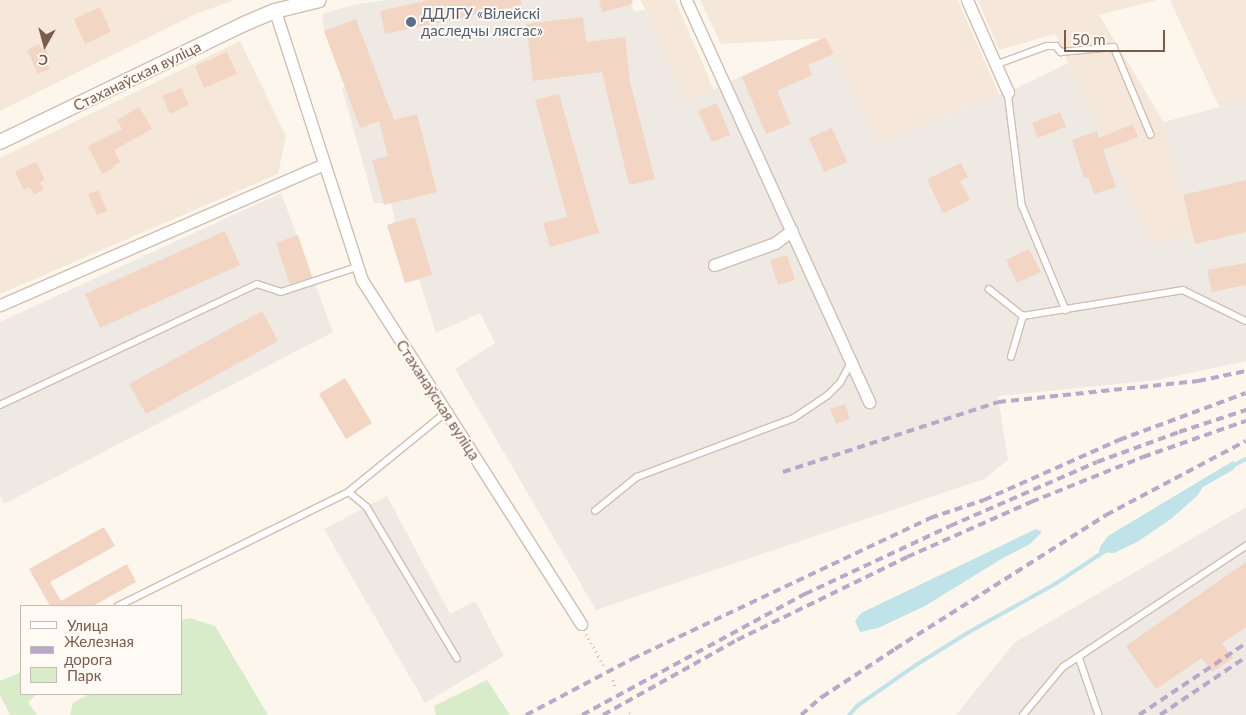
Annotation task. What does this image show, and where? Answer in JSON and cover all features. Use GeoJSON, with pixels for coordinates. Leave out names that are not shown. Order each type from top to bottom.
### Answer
{"type":"FeatureCollection","features":[{"type":"Feature","properties":{"kind":"street","name":"Стаханаўская вуліца"},"geometry":{"type":"LineString","coordinates":[[0,142],[275,11],[319,0]]}},
{"type":"Feature","properties":{"kind":"street"},"geometry":{"type":"LineString","coordinates":[[686,0],[869,402]]}},
{"type":"Feature","properties":{"kind":"street"},"geometry":{"type":"LineString","coordinates":[[967,0],[1008,92]]}},
{"type":"Feature","properties":{"kind":"street","name":"Стаханаўская вуліца"},"geometry":{"type":"LineString","coordinates":[[275,11],[362,280],[581,624]]}},
{"type":"Feature","properties":{"kind":"street"},"geometry":{"type":"LineString","coordinates":[[0,305],[324,164]]}},
{"type":"Feature","properties":{"kind":"street"},"geometry":{"type":"LineString","coordinates":[[714,265],[775,243],[792,230]]}},
{"type":"Feature","properties":{"kind":"lane"},"geometry":{"type":"LineString","coordinates":[[995,65],[1047,46],[1056,46],[1061,52],[1114,47],[1151,135]]}},
{"type":"Feature","properties":{"kind":"lane"},"geometry":{"type":"LineString","coordinates":[[1008,92],[1022,205],[1066,310]]}},
{"type":"Feature","properties":{"kind":"lane"},"geometry":{"type":"LineString","coordinates":[[0,405],[256,284],[281,292],[357,267]]}},
{"type":"Feature","properties":{"kind":"lane"},"geometry":{"type":"LineString","coordinates":[[989,289],[1023,316],[1183,290],[1246,321]]}},
{"type":"Feature","properties":{"kind":"lane"},"geometry":{"type":"LineString","coordinates":[[1011,357],[1023,316]]}},
{"type":"Feature","properties":{"kind":"lane"},"geometry":{"type":"LineString","coordinates":[[595,511],[637,477],[794,418],[827,396],[840,383],[851,363]]}},
{"type":"Feature","properties":{"kind":"lane"},"geometry":{"type":"LineString","coordinates":[[120,605],[349,492],[446,413]]}},
{"type":"Feature","properties":{"kind":"lane"},"geometry":{"type":"LineString","coordinates":[[349,492],[367,507],[457,658]]}},
{"type":"Feature","properties":{"kind":"lane"},"geometry":{"type":"LineString","coordinates":[[1023,715],[1064,666],[1246,546]]}},
{"type":"Feature","properties":{"kind":"lane"},"geometry":{"type":"LineString","coordinates":[[1078,657],[1099,715]]}},
{"type":"Feature","properties":{"kind":"path"},"geometry":{"type":"LineString","coordinates":[[581,624],[606,669]]}},
{"type":"Feature","properties":{"kind":"path"},"geometry":{"type":"LineString","coordinates":[[613,680],[616,687]]}},
{"type":"Feature","properties":{"kind":"shaded area"},"geometry":{"type":"Polygon","coordinates":[[[0,0],[235,0],[198,13],[0,111],[0,0]]]}},
{"type":"Feature","properties":{"kind":"shaded area"},"geometry":{"type":"Polygon","coordinates":[[[386,0],[628,0],[634,11],[646,10],[684,103],[825,37],[879,144],[999,94],[1008,92],[1068,63],[1149,240],[1159,243],[1193,234],[1164,122],[1246,100],[1246,361],[1157,380],[998,396],[1008,460],[984,479],[596,610],[455,369],[495,343],[480,313],[436,333],[419,279],[405,283],[387,225],[395,222],[391,203],[374,203],[342,88],[345,87],[324,31],[322,14],[353,5],[386,0]]]}},
{"type":"Feature","properties":{"kind":"shaded area"},"geometry":{"type":"Polygon","coordinates":[[[640,0],[675,0],[714,90],[677,106],[646,10],[640,0]]]}},
{"type":"Feature","properties":{"kind":"shaded area"},"geometry":{"type":"Polygon","coordinates":[[[700,0],[958,0],[999,94],[879,144],[825,38],[721,44],[700,0]]]}},
{"type":"Feature","properties":{"kind":"shaded area"},"geometry":{"type":"Polygon","coordinates":[[[978,0],[1157,0],[1099,15],[1164,122],[1193,234],[1159,243],[1149,240],[1055,34],[999,50],[978,0]]]}},
{"type":"Feature","properties":{"kind":"shaded area"},"geometry":{"type":"Polygon","coordinates":[[[1170,0],[1246,0],[1246,100],[1219,107],[1170,0]]]}},
{"type":"Feature","properties":{"kind":"shaded area"},"geometry":{"type":"Polygon","coordinates":[[[240,41],[286,136],[278,174],[0,294],[0,158],[240,41]]]}},
{"type":"Feature","properties":{"kind":"shaded area"},"geometry":{"type":"Polygon","coordinates":[[[281,193],[333,332],[4,504],[0,496],[0,322],[281,193]]]}},
{"type":"Feature","properties":{"kind":"shaded area"},"geometry":{"type":"Polygon","coordinates":[[[387,496],[450,614],[475,601],[504,656],[425,703],[324,529],[387,496]]]}},
{"type":"Feature","properties":{"kind":"shaded area"},"geometry":{"type":"Polygon","coordinates":[[[1246,507],[1246,715],[956,715],[1014,643],[1246,507]]]}},
{"type":"Feature","properties":{"kind":"green space"},"geometry":{"type":"Polygon","coordinates":[[[190,618],[215,626],[268,715],[70,715],[73,703],[87,695],[182,695],[182,620],[190,618]]]}},
{"type":"Feature","properties":{"kind":"green space"},"geometry":{"type":"Polygon","coordinates":[[[20,672],[20,695],[36,695],[28,702],[37,715],[10,715],[0,695],[0,681],[20,672]]]}},
{"type":"Feature","properties":{"kind":"green space"},"geometry":{"type":"Polygon","coordinates":[[[487,680],[510,715],[436,715],[434,706],[487,680]]]}},
{"type":"Feature","properties":{"kind":"water"},"geometry":{"type":"Polygon","coordinates":[[[1233,461],[1237,464],[1233,470],[1203,487],[1197,496],[1171,519],[1137,542],[1114,553],[1099,552],[1100,547],[1108,536],[1233,461]]]}},
{"type":"Feature","properties":{"kind":"water"},"geometry":{"type":"Polygon","coordinates":[[[1036,529],[1042,532],[1030,544],[1003,558],[925,606],[878,628],[860,632],[855,621],[861,613],[1036,529]]]}},
{"type":"Feature","properties":{"kind":"building","name":"ДДЛГУ «Вілейскі даследчы лясгас»"},"geometry":{"type":"Polygon","coordinates":[[[428,0],[521,0],[522,5],[385,34],[380,11],[428,0]]]}},
{"type":"Feature","properties":{"kind":"building"},"geometry":{"type":"Polygon","coordinates":[[[599,0],[632,0],[633,4],[602,12],[599,0]]]}},
{"type":"Feature","properties":{"kind":"building"},"geometry":{"type":"Polygon","coordinates":[[[100,7],[111,32],[85,44],[74,19],[100,7]]]}},
{"type":"Feature","properties":{"kind":"building"},"geometry":{"type":"Polygon","coordinates":[[[583,17],[586,42],[625,37],[630,82],[655,179],[629,185],[602,72],[533,81],[526,24],[583,17]]]}},
{"type":"Feature","properties":{"kind":"building"},"geometry":{"type":"Polygon","coordinates":[[[356,19],[394,120],[417,114],[437,192],[384,205],[372,160],[388,156],[379,121],[360,128],[324,31],[356,19]]]}},
{"type":"Feature","properties":{"kind":"building"},"geometry":{"type":"Polygon","coordinates":[[[825,37],[834,54],[808,65],[812,75],[777,91],[791,124],[766,134],[742,77],[825,37]]]}},
{"type":"Feature","properties":{"kind":"building"},"geometry":{"type":"Polygon","coordinates":[[[39,44],[41,48],[45,46],[49,56],[45,58],[50,69],[38,74],[27,50],[39,44]]]}},
{"type":"Feature","properties":{"kind":"building"},"geometry":{"type":"Polygon","coordinates":[[[227,52],[237,74],[204,88],[195,66],[227,52]]]}},
{"type":"Feature","properties":{"kind":"building"},"geometry":{"type":"Polygon","coordinates":[[[181,88],[189,105],[170,114],[162,96],[181,88]]]}},
{"type":"Feature","properties":{"kind":"building"},"geometry":{"type":"Polygon","coordinates":[[[559,94],[599,233],[550,247],[543,223],[567,217],[535,100],[559,94]]]}},
{"type":"Feature","properties":{"kind":"building"},"geometry":{"type":"Polygon","coordinates":[[[717,103],[730,135],[712,142],[698,111],[717,103]]]}},
{"type":"Feature","properties":{"kind":"building"},"geometry":{"type":"Polygon","coordinates":[[[139,107],[152,129],[114,150],[120,162],[113,166],[114,168],[102,174],[88,146],[122,129],[117,120],[139,107]]]}},
{"type":"Feature","properties":{"kind":"building"},"geometry":{"type":"Polygon","coordinates":[[[1060,112],[1066,127],[1038,138],[1032,123],[1060,112]]]}},
{"type":"Feature","properties":{"kind":"building"},"geometry":{"type":"Polygon","coordinates":[[[1133,124],[1138,137],[1103,150],[1116,187],[1094,194],[1088,177],[1084,178],[1072,140],[1097,131],[1099,138],[1133,124]]]}},
{"type":"Feature","properties":{"kind":"building"},"geometry":{"type":"Polygon","coordinates":[[[832,128],[847,162],[824,172],[809,138],[832,128]]]}},
{"type":"Feature","properties":{"kind":"building"},"geometry":{"type":"Polygon","coordinates":[[[36,162],[45,180],[40,182],[44,189],[34,195],[30,187],[24,190],[15,172],[36,162]]]}},
{"type":"Feature","properties":{"kind":"building"},"geometry":{"type":"Polygon","coordinates":[[[961,163],[968,177],[960,181],[970,200],[943,213],[927,179],[961,163]]]}},
{"type":"Feature","properties":{"kind":"building"},"geometry":{"type":"Polygon","coordinates":[[[1246,180],[1246,232],[1195,244],[1183,195],[1246,180]]]}},
{"type":"Feature","properties":{"kind":"building"},"geometry":{"type":"Polygon","coordinates":[[[98,190],[107,211],[97,215],[88,194],[98,190]]]}},
{"type":"Feature","properties":{"kind":"building"},"geometry":{"type":"Polygon","coordinates":[[[415,217],[432,275],[405,283],[387,225],[415,217]]]}},
{"type":"Feature","properties":{"kind":"building"},"geometry":{"type":"Polygon","coordinates":[[[225,231],[240,265],[100,328],[85,294],[225,231]]]}},
{"type":"Feature","properties":{"kind":"building"},"geometry":{"type":"Polygon","coordinates":[[[298,235],[312,277],[290,284],[276,243],[298,235]]]}},
{"type":"Feature","properties":{"kind":"building"},"geometry":{"type":"Polygon","coordinates":[[[1029,249],[1041,272],[1017,283],[1006,260],[1029,249]]]}},
{"type":"Feature","properties":{"kind":"building"},"geometry":{"type":"Polygon","coordinates":[[[787,255],[795,280],[778,285],[770,260],[787,255]]]}},
{"type":"Feature","properties":{"kind":"building"},"geometry":{"type":"Polygon","coordinates":[[[1246,263],[1246,285],[1212,292],[1207,270],[1246,263]]]}},
{"type":"Feature","properties":{"kind":"building"},"geometry":{"type":"Polygon","coordinates":[[[262,311],[278,341],[146,414],[129,384],[262,311]]]}},
{"type":"Feature","properties":{"kind":"building"},"geometry":{"type":"Polygon","coordinates":[[[345,378],[372,423],[346,439],[319,394],[345,378]]]}},
{"type":"Feature","properties":{"kind":"building"},"geometry":{"type":"Polygon","coordinates":[[[845,404],[850,419],[836,424],[830,409],[845,404]]]}},
{"type":"Feature","properties":{"kind":"building"},"geometry":{"type":"Polygon","coordinates":[[[104,527],[115,546],[50,582],[61,601],[127,564],[136,582],[95,605],[49,605],[29,569],[104,527]]]}},
{"type":"Feature","properties":{"kind":"building"},"geometry":{"type":"Polygon","coordinates":[[[1246,562],[1246,627],[1222,643],[1233,658],[1212,672],[1202,658],[1156,689],[1126,646],[1246,562]]]}},
{"type":"Feature","properties":{"kind":"waterway"},"geometry":{"type":"LineString","coordinates":[[1234,465],[1246,459]]}},
{"type":"Feature","properties":{"kind":"waterway"},"geometry":{"type":"LineString","coordinates":[[849,715],[857,706],[916,665],[969,632],[1055,584],[1105,551]]}},
{"type":"Feature","properties":{"kind":"railway"},"geometry":{"type":"LineString","coordinates":[[783,472],[998,402],[1198,381],[1246,371]]}},
{"type":"Feature","properties":{"kind":"railway"},"geometry":{"type":"LineString","coordinates":[[526,715],[632,659],[930,518],[984,500],[1119,440],[1246,393]]}},
{"type":"Feature","properties":{"kind":"railway"},"geometry":{"type":"LineString","coordinates":[[582,715],[805,594],[950,526],[1097,462],[1246,410]]}},
{"type":"Feature","properties":{"kind":"railway"},"geometry":{"type":"LineString","coordinates":[[603,715],[737,640],[907,557],[1031,502],[1143,457],[1246,421]]}},
{"type":"Feature","properties":{"kind":"railway"},"geometry":{"type":"LineString","coordinates":[[801,715],[822,697],[895,649],[1106,515],[1246,441]]}},
{"type":"Feature","properties":{"kind":"railway"},"geometry":{"type":"LineString","coordinates":[[1139,715],[1246,643]]}},
{"type":"Feature","properties":{"kind":"railway"},"geometry":{"type":"LineString","coordinates":[[1160,715],[1246,657]]}},
{"type":"Feature","properties":{"kind":"place","name":"ДДЛГУ «Вілейскі даследчы лясгас»"},"geometry":{"type":"Point","coordinates":[411,22]}}]}
